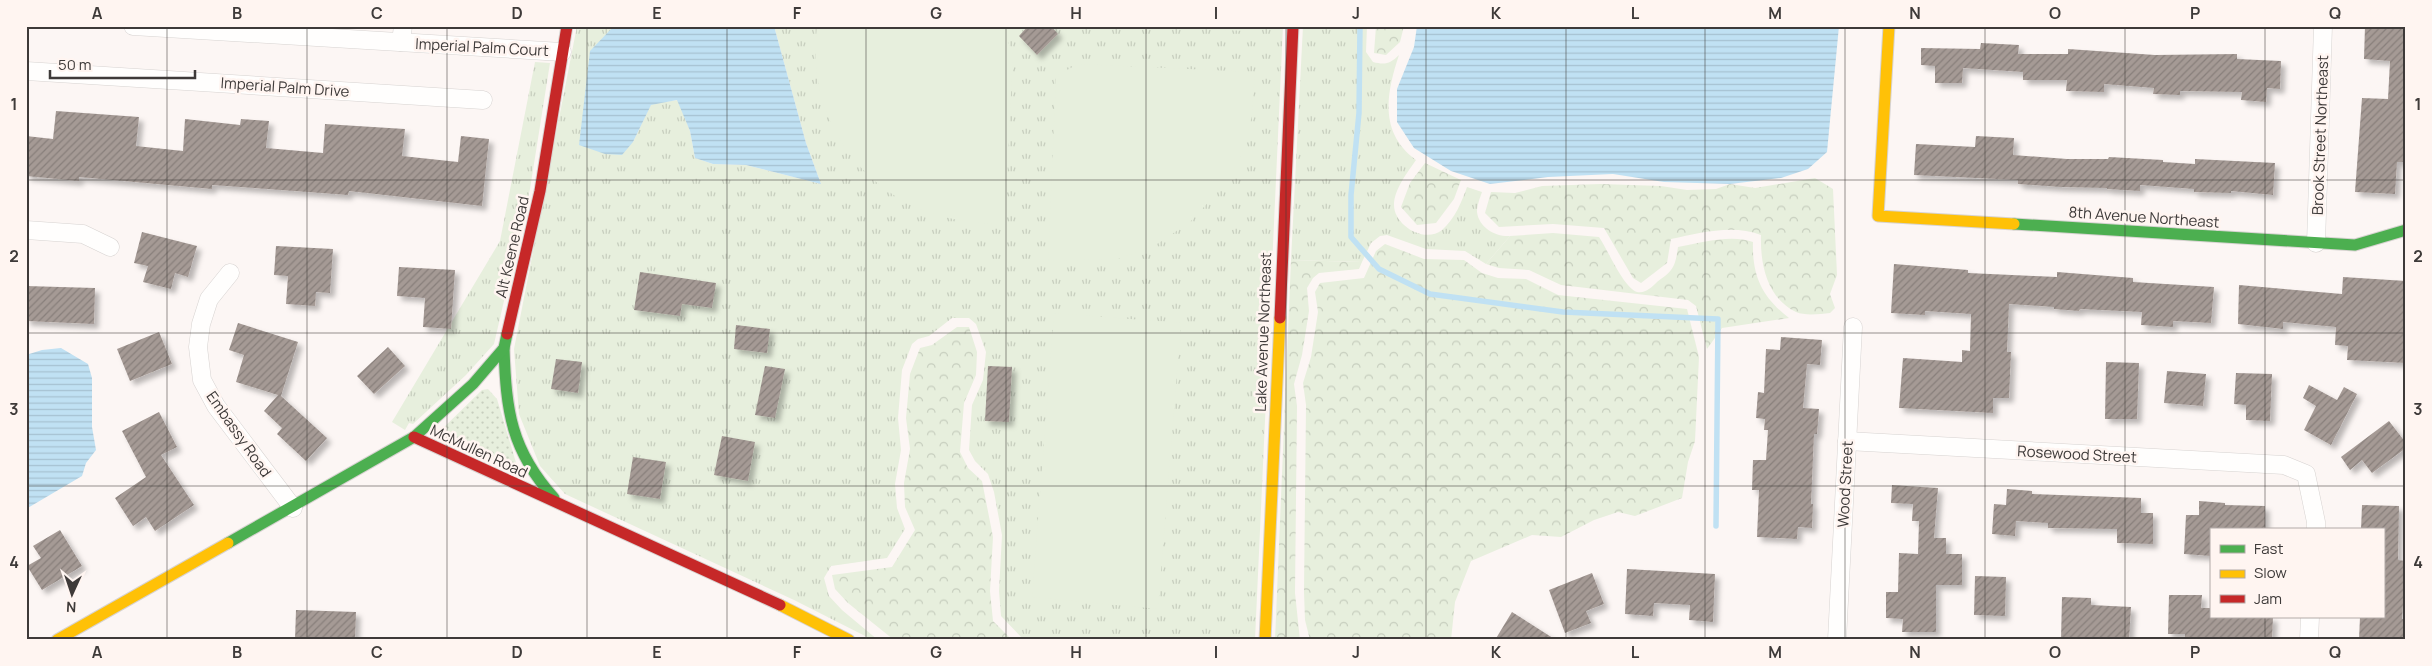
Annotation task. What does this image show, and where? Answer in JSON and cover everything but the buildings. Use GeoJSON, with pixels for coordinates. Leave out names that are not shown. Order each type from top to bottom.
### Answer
{"type":"FeatureCollection","features":[{"type":"Feature","properties":{"kind":"street","name":"Imperial Palm Court"},"geometry":{"type":"LineString","coordinates":[[133,26],[402,34],[562,52]]}},
{"type":"Feature","properties":{"kind":"street","name":"Alt Keene Road"},"geometry":{"type":"LineString","coordinates":[[414,437],[473,384],[504,348],[540,191],[567,26]]}},
{"type":"Feature","properties":{"kind":"street","name":"Lake Avenue Northeast"},"geometry":{"type":"LineString","coordinates":[[1265,640],[1293,26]]}},
{"type":"Feature","properties":{"kind":"street","name":"8th Avenue Northeast"},"geometry":{"type":"LineString","coordinates":[[1889,26],[1878,216],[2355,245],[2406,230]]}},
{"type":"Feature","properties":{"kind":"street","name":"Brook Street Northeast"},"geometry":{"type":"LineString","coordinates":[[2316,243],[2324,26]]}},
{"type":"Feature","properties":{"kind":"street","name":"Imperial Palm Drive"},"geometry":{"type":"LineString","coordinates":[[26,71],[483,100]]}},
{"type":"Feature","properties":{"kind":"street"},"geometry":{"type":"LineString","coordinates":[[26,230],[83,234],[110,247]]}},
{"type":"Feature","properties":{"kind":"street","name":"Embassy Road"},"geometry":{"type":"LineString","coordinates":[[230,273],[209,299],[201,324],[198,347],[202,380],[216,406],[292,508]]}},
{"type":"Feature","properties":{"kind":"street","name":"Wood Street"},"geometry":{"type":"LineString","coordinates":[[1837,640],[1853,327]]}},
{"type":"Feature","properties":{"kind":"street"},"geometry":{"type":"LineString","coordinates":[[504,348],[505,382],[510,416],[518,446],[532,472],[559,504]]}},
{"type":"Feature","properties":{"kind":"street","name":"McMullen Road"},"geometry":{"type":"LineString","coordinates":[[57,640],[414,437],[849,640]]}},
{"type":"Feature","properties":{"kind":"street","name":"Rosewood Street"},"geometry":{"type":"LineString","coordinates":[[1847,442],[2284,465],[2306,474],[2316,528]]}},
{"type":"Feature","properties":{"kind":"street"},"geometry":{"type":"LineString","coordinates":[[2309,640],[2310,618]]}},
{"type":"Feature","properties":{"kind":"green space"},"geometry":{"type":"Polygon","coordinates":[[[577,26],[614,26],[611,30],[633,142],[651,104],[678,100],[690,131],[695,158],[713,164],[746,165],[821,184],[806,143],[774,26],[1283,26],[1255,640],[1024,640],[1001,616],[999,591],[1002,535],[994,492],[988,474],[975,461],[969,450],[972,405],[983,380],[986,352],[976,324],[969,318],[952,318],[929,336],[918,339],[912,344],[902,370],[898,418],[901,450],[895,484],[897,508],[905,529],[887,558],[831,566],[824,578],[829,596],[842,610],[878,640],[873,640],[794,600],[565,494],[540,466],[519,414],[514,349],[577,26]]]}},
{"type":"Feature","properties":{"kind":"green space"},"geometry":{"type":"Polygon","coordinates":[[[817,26],[999,27],[1013,51],[1005,225],[957,220],[919,208],[898,198],[862,168],[847,150],[835,131],[825,109],[817,72],[817,26]]]}},
{"type":"Feature","properties":{"kind":"green space"},"geometry":{"type":"Polygon","coordinates":[[[1137,26],[1247,26],[1246,31],[1137,26]]]}},
{"type":"Feature","properties":{"kind":"green space"},"geometry":{"type":"Polygon","coordinates":[[[1303,26],[1367,26],[1366,52],[1373,62],[1387,63],[1399,55],[1389,98],[1391,125],[1396,138],[1416,160],[1396,193],[1395,212],[1404,225],[1411,230],[1419,234],[1435,234],[1451,221],[1467,187],[1482,192],[1477,212],[1481,223],[1494,233],[1510,236],[1486,264],[1465,251],[1426,249],[1387,235],[1380,236],[1371,243],[1362,262],[1291,260],[1303,26]]]}},
{"type":"Feature","properties":{"kind":"green space"},"geometry":{"type":"Polygon","coordinates":[[[1376,26],[1404,26],[1400,42],[1386,55],[1374,53],[1376,26]]]}},
{"type":"Feature","properties":{"kind":"green space"},"geometry":{"type":"Polygon","coordinates":[[[535,62],[550,63],[530,189],[494,344],[466,375],[413,424],[409,423],[405,430],[392,422],[500,241],[535,62]]]}},
{"type":"Feature","properties":{"kind":"green space"},"geometry":{"type":"Polygon","coordinates":[[[1078,64],[1255,72],[1252,116],[1240,160],[1215,195],[1190,222],[1154,246],[1118,259],[1048,261],[1056,76],[1078,64]]]}},
{"type":"Feature","properties":{"kind":"green space"},"geometry":{"type":"Polygon","coordinates":[[[1425,163],[1461,180],[1454,199],[1436,223],[1417,225],[1401,207],[1410,183],[1425,163]]]}},
{"type":"Feature","properties":{"kind":"green space"},"geometry":{"type":"Polygon","coordinates":[[[1815,178],[1833,189],[1837,275],[1830,294],[1835,308],[1830,313],[1804,314],[1796,312],[1778,298],[1767,279],[1764,268],[1761,235],[1739,230],[1728,230],[1705,232],[1671,239],[1667,263],[1641,283],[1633,278],[1604,228],[1553,224],[1499,227],[1485,213],[1491,192],[1515,193],[1542,186],[1601,184],[1661,186],[1687,190],[1716,189],[1730,184],[1755,188],[1815,178]]]}},
{"type":"Feature","properties":{"kind":"green space"},"geometry":{"type":"Polygon","coordinates":[[[1553,233],[1599,237],[1626,283],[1637,292],[1648,290],[1673,268],[1678,247],[1725,239],[1753,242],[1754,265],[1760,285],[1772,302],[1789,318],[1722,328],[1707,349],[1696,306],[1688,300],[1561,285],[1529,270],[1499,268],[1486,264],[1510,236],[1553,233]]]}},
{"type":"Feature","properties":{"kind":"green space"},"geometry":{"type":"Polygon","coordinates":[[[1385,244],[1424,259],[1464,260],[1482,273],[1498,278],[1526,279],[1558,295],[1687,309],[1699,357],[1695,441],[1688,462],[1682,498],[1635,516],[1618,512],[1594,520],[1561,537],[1532,535],[1471,561],[1455,602],[1451,640],[1310,640],[1305,620],[1304,592],[1306,405],[1303,383],[1311,357],[1318,312],[1315,292],[1320,283],[1364,278],[1376,251],[1385,244]]]}},
{"type":"Feature","properties":{"kind":"green space"},"geometry":{"type":"Polygon","coordinates":[[[1291,260],[1362,262],[1359,269],[1319,273],[1313,278],[1307,288],[1309,311],[1302,355],[1294,384],[1297,406],[1295,593],[1300,640],[1275,640],[1291,260]]]}},
{"type":"Feature","properties":{"kind":"green space"},"geometry":{"type":"Polygon","coordinates":[[[1054,313],[1181,323],[1158,609],[1032,597],[1054,313]]]}},
{"type":"Feature","properties":{"kind":"green space"},"geometry":{"type":"Polygon","coordinates":[[[957,327],[969,327],[977,352],[976,375],[964,403],[960,452],[968,468],[982,481],[993,537],[990,591],[993,621],[1012,640],[894,640],[848,603],[835,589],[832,575],[892,567],[915,530],[905,507],[904,483],[910,449],[906,418],[910,374],[920,348],[932,345],[957,327]]]}},
{"type":"Feature","properties":{"kind":"green space"},"geometry":{"type":"Polygon","coordinates":[[[488,389],[497,399],[520,476],[437,437],[437,434],[482,390],[488,389]]]}},
{"type":"Feature","properties":{"kind":"water"},"geometry":{"type":"Polygon","coordinates":[[[614,26],[774,26],[806,143],[821,184],[746,165],[713,164],[695,158],[690,131],[677,100],[651,105],[633,142],[622,155],[605,154],[579,145],[590,51],[614,26]]]}},
{"type":"Feature","properties":{"kind":"water"},"geometry":{"type":"Polygon","coordinates":[[[1417,26],[1839,26],[1827,152],[1808,169],[1781,178],[1730,184],[1664,182],[1613,174],[1548,177],[1490,184],[1451,171],[1414,148],[1397,122],[1397,89],[1414,47],[1417,26]]]}},
{"type":"Feature","properties":{"kind":"water"},"geometry":{"type":"Polygon","coordinates":[[[61,348],[88,364],[92,378],[92,427],[96,450],[86,463],[82,476],[26,509],[26,355],[42,350],[61,348]]]}},
{"type":"Feature","properties":{"kind":"waterway"},"geometry":{"type":"LineString","coordinates":[[1360,26],[1359,113],[1351,195],[1351,237],[1379,269],[1430,294],[1563,312],[1718,319],[1716,526]]}},
{"type":"Feature","properties":{"kind":"traffic: fast"},"geometry":{"type":"LineString","coordinates":[[2014,224],[2355,245],[2406,230]]}},
{"type":"Feature","properties":{"kind":"traffic: fast"},"geometry":{"type":"LineString","coordinates":[[228,543],[414,437],[473,384],[504,348],[507,334]]}},
{"type":"Feature","properties":{"kind":"traffic: fast"},"geometry":{"type":"LineString","coordinates":[[504,348],[509,410],[514,429],[528,463],[554,498]]}},
{"type":"Feature","properties":{"kind":"traffic: slow"},"geometry":{"type":"LineString","coordinates":[[1889,26],[1878,216],[2014,224]]}},
{"type":"Feature","properties":{"kind":"traffic: slow"},"geometry":{"type":"LineString","coordinates":[[1265,640],[1280,318]]}},
{"type":"Feature","properties":{"kind":"traffic: slow"},"geometry":{"type":"LineString","coordinates":[[57,640],[228,543]]}},
{"type":"Feature","properties":{"kind":"traffic: slow"},"geometry":{"type":"LineString","coordinates":[[780,605],[849,640]]}},
{"type":"Feature","properties":{"kind":"traffic: jam"},"geometry":{"type":"LineString","coordinates":[[507,334],[540,191],[567,26]]}},
{"type":"Feature","properties":{"kind":"traffic: jam"},"geometry":{"type":"LineString","coordinates":[[1280,318],[1293,26]]}},
{"type":"Feature","properties":{"kind":"traffic: jam"},"geometry":{"type":"LineString","coordinates":[[414,437],[780,605]]}}]}
